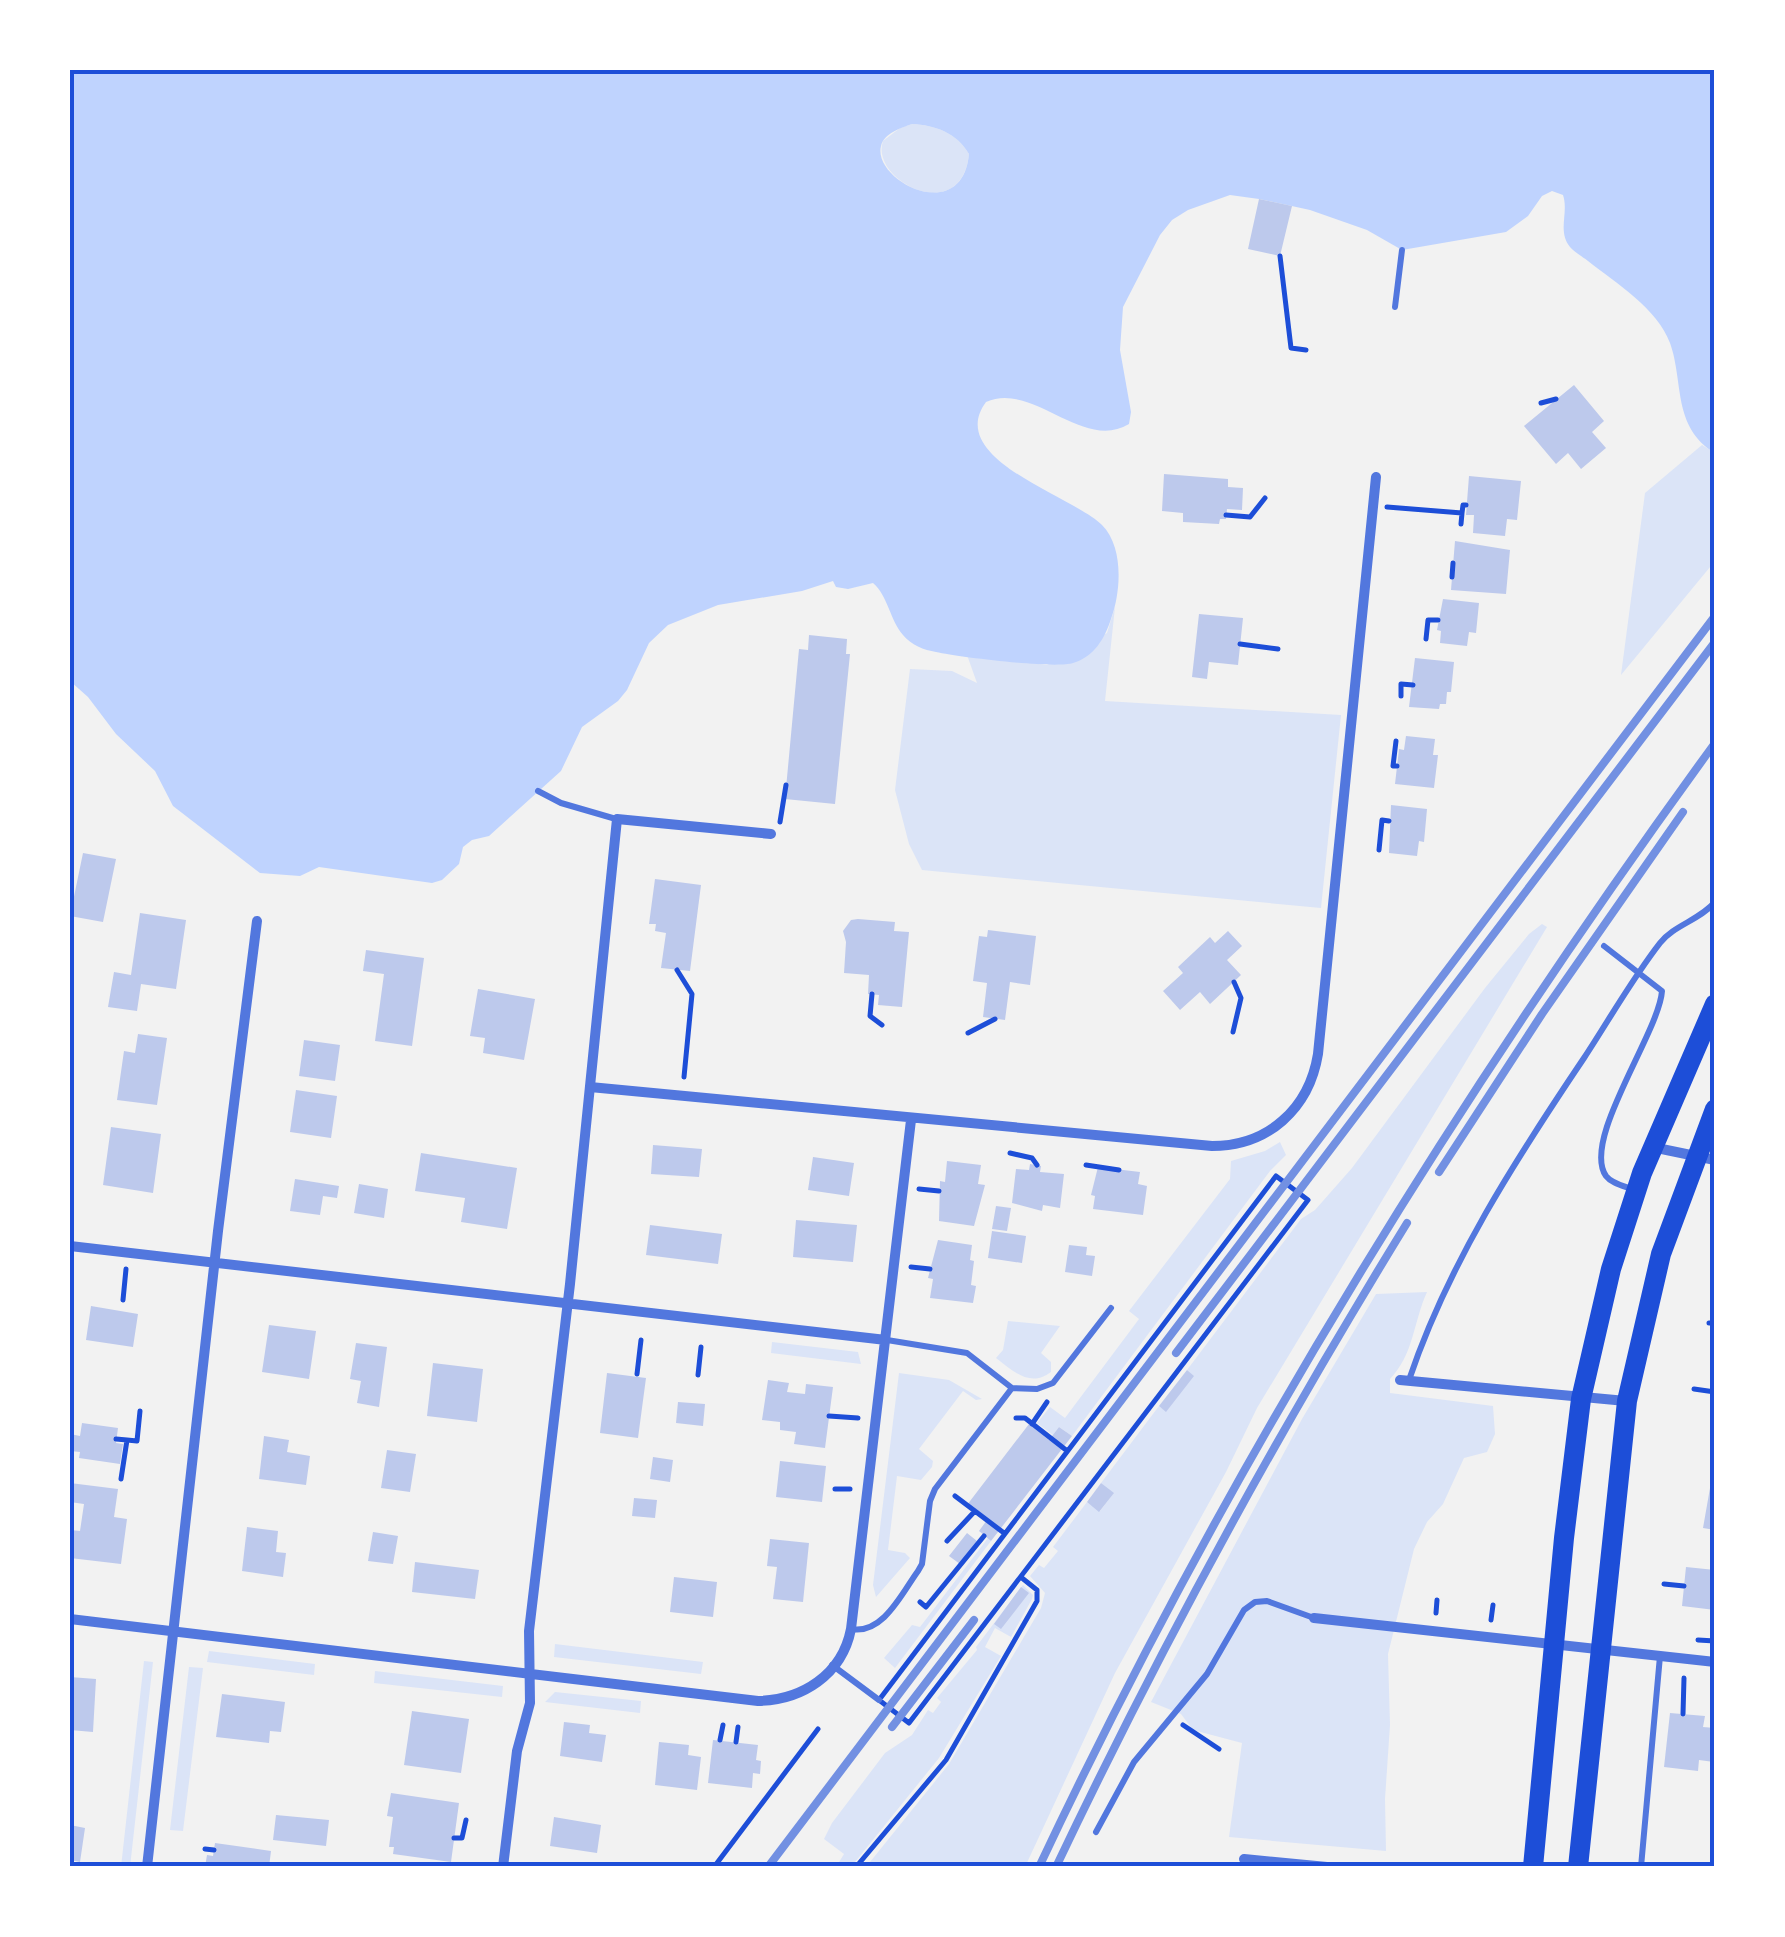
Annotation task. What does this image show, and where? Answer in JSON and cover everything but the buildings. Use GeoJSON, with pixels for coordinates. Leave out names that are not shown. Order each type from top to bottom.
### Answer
{"type":"FeatureCollection","features":[{"type":"Feature","properties":{"kind":"highway"},"geometry":{"type":"LineString","coordinates":[[1532,1867],[1581,1399],[1611,1269],[1636,1190],[1651,1146],[1715,1004]]}},
{"type":"Feature","properties":{"kind":"highway"},"geometry":{"type":"LineString","coordinates":[[1578,1867],[1627,1401],[1661,1254],[1706,1158],[1715,1109]]}},
{"type":"Feature","properties":{"kind":"street"},"geometry":{"type":"LineString","coordinates":[[590,1087],[911,1120],[1230,1146],[1270,1133],[1291,1112],[1312,1080],[1318,1054],[1376,477]]}},
{"type":"Feature","properties":{"kind":"street"},"geometry":{"type":"LineString","coordinates":[[504,1867],[517,1751],[530,1703],[529,1631],[568,1304],[618,820],[775,832]]}},
{"type":"Feature","properties":{"kind":"street"},"geometry":{"type":"LineString","coordinates":[[147,1867],[257,921]]}},
{"type":"Feature","properties":{"kind":"street"},"geometry":{"type":"LineString","coordinates":[[70,1618],[758,1701],[779,1700],[804,1692],[832,1665],[846,1646],[851,1629],[911,1120]]}},
{"type":"Feature","properties":{"kind":"street"},"geometry":{"type":"LineString","coordinates":[[1651,1146],[1706,1158]]}},
{"type":"Feature","properties":{"kind":"street"},"geometry":{"type":"LineString","coordinates":[[70,1246],[886,1340]]}},
{"type":"Feature","properties":{"kind":"street"},"geometry":{"type":"LineString","coordinates":[[1404,1380],[1627,1401]]}},
{"type":"Feature","properties":{"kind":"street"},"geometry":{"type":"LineString","coordinates":[[1314,1618],[1715,1662]]}},
{"type":"Feature","properties":{"kind":"street"},"geometry":{"type":"LineString","coordinates":[[1244,1860],[1326,1867]]}},
{"type":"Feature","properties":{"kind":"lane"},"geometry":{"type":"LineString","coordinates":[[1395,307],[1402,250]]}},
{"type":"Feature","properties":{"kind":"lane"},"geometry":{"type":"LineString","coordinates":[[538,791],[561,803],[618,820]]}},
{"type":"Feature","properties":{"kind":"lane"},"geometry":{"type":"LineString","coordinates":[[1404,1380],[1498,1191],[1667,936],[1700,917],[1715,902]]}},
{"type":"Feature","properties":{"kind":"lane"},"geometry":{"type":"LineString","coordinates":[[1604,946],[1660,986],[1662,996],[1609,1123],[1602,1156],[1602,1167],[1610,1180],[1636,1190]]}},
{"type":"Feature","properties":{"kind":"lane"},"geometry":{"type":"LineString","coordinates":[[886,1340],[967,1353],[1012,1388],[1037,1389],[1053,1383],[1112,1308]]}},
{"type":"Feature","properties":{"kind":"lane"},"geometry":{"type":"LineString","coordinates":[[851,1629],[876,1624],[918,1571],[935,1489],[1012,1388]]}},
{"type":"Feature","properties":{"kind":"lane"},"geometry":{"type":"LineString","coordinates":[[1096,1832],[1144,1748],[1224,1651],[1244,1610],[1255,1602],[1267,1601],[1314,1618]]}},
{"type":"Feature","properties":{"kind":"lane"},"geometry":{"type":"LineString","coordinates":[[1640,1867],[1660,1656]]}},
{"type":"Feature","properties":{"kind":"lane"},"geometry":{"type":"LineString","coordinates":[[832,1665],[879,1700]]}},
{"type":"Feature","properties":{"kind":"path"},"geometry":{"type":"LineString","coordinates":[[1280,256],[1291,348],[1306,350]]}},
{"type":"Feature","properties":{"kind":"path"},"geometry":{"type":"LineString","coordinates":[[1541,403],[1556,399]]}},
{"type":"Feature","properties":{"kind":"path"},"geometry":{"type":"LineString","coordinates":[[1226,515],[1250,517],[1265,498]]}},
{"type":"Feature","properties":{"kind":"path"},"geometry":{"type":"LineString","coordinates":[[1461,524],[1466,505]]}},
{"type":"Feature","properties":{"kind":"path"},"geometry":{"type":"LineString","coordinates":[[1384,506],[1462,513]]}},
{"type":"Feature","properties":{"kind":"path"},"geometry":{"type":"LineString","coordinates":[[1452,578],[1453,563]]}},
{"type":"Feature","properties":{"kind":"path"},"geometry":{"type":"LineString","coordinates":[[1426,639],[1428,620],[1438,620]]}},
{"type":"Feature","properties":{"kind":"path"},"geometry":{"type":"LineString","coordinates":[[1240,644],[1278,649]]}},
{"type":"Feature","properties":{"kind":"path"},"geometry":{"type":"LineString","coordinates":[[1401,696],[1402,684],[1413,685]]}},
{"type":"Feature","properties":{"kind":"path"},"geometry":{"type":"LineString","coordinates":[[1396,741],[1393,766],[1397,766]]}},
{"type":"Feature","properties":{"kind":"path"},"geometry":{"type":"LineString","coordinates":[[775,832],[786,785]]}},
{"type":"Feature","properties":{"kind":"path"},"geometry":{"type":"LineString","coordinates":[[1379,850],[1382,820],[1389,820]]}},
{"type":"Feature","properties":{"kind":"path"},"geometry":{"type":"LineString","coordinates":[[677,970],[692,994],[684,1077]]}},
{"type":"Feature","properties":{"kind":"path"},"geometry":{"type":"LineString","coordinates":[[1233,1032],[1241,998],[1234,982]]}},
{"type":"Feature","properties":{"kind":"path"},"geometry":{"type":"LineString","coordinates":[[872,994],[870,1016],[882,1025]]}},
{"type":"Feature","properties":{"kind":"path"},"geometry":{"type":"LineString","coordinates":[[968,1033],[995,1019]]}},
{"type":"Feature","properties":{"kind":"path"},"geometry":{"type":"LineString","coordinates":[[1010,1153],[1032,1158],[1036,1165]]}},
{"type":"Feature","properties":{"kind":"path"},"geometry":{"type":"LineString","coordinates":[[1086,1166],[1118,1170]]}},
{"type":"Feature","properties":{"kind":"path"},"geometry":{"type":"LineString","coordinates":[[1276,1176],[1308,1200],[1091,1492],[909,1724],[879,1700],[1066,1450],[1276,1176]]}},
{"type":"Feature","properties":{"kind":"path"},"geometry":{"type":"LineString","coordinates":[[919,1189],[939,1191]]}},
{"type":"Feature","properties":{"kind":"path"},"geometry":{"type":"LineString","coordinates":[[911,1267],[930,1269]]}},
{"type":"Feature","properties":{"kind":"path"},"geometry":{"type":"LineString","coordinates":[[122,1300],[126,1270]]}},
{"type":"Feature","properties":{"kind":"path"},"geometry":{"type":"LineString","coordinates":[[637,1374],[641,1340]]}},
{"type":"Feature","properties":{"kind":"path"},"geometry":{"type":"LineString","coordinates":[[698,1375],[702,1347]]}},
{"type":"Feature","properties":{"kind":"path"},"geometry":{"type":"LineString","coordinates":[[1694,1390],[1715,1392]]}},
{"type":"Feature","properties":{"kind":"path"},"geometry":{"type":"LineString","coordinates":[[1032,1424],[1047,1404]]}},
{"type":"Feature","properties":{"kind":"path"},"geometry":{"type":"LineString","coordinates":[[116,1438],[137,1441],[140,1412]]}},
{"type":"Feature","properties":{"kind":"path"},"geometry":{"type":"LineString","coordinates":[[829,1416],[858,1418]]}},
{"type":"Feature","properties":{"kind":"path"},"geometry":{"type":"LineString","coordinates":[[1016,1418],[1021,1416],[1066,1450]]}},
{"type":"Feature","properties":{"kind":"path"},"geometry":{"type":"LineString","coordinates":[[121,1479],[127,1440]]}},
{"type":"Feature","properties":{"kind":"path"},"geometry":{"type":"LineString","coordinates":[[835,1488],[850,1489]]}},
{"type":"Feature","properties":{"kind":"path"},"geometry":{"type":"LineString","coordinates":[[955,1496],[1004,1534]]}},
{"type":"Feature","properties":{"kind":"path"},"geometry":{"type":"LineString","coordinates":[[947,1541],[975,1511]]}},
{"type":"Feature","properties":{"kind":"path"},"geometry":{"type":"LineString","coordinates":[[920,1602],[926,1607],[984,1536]]}},
{"type":"Feature","properties":{"kind":"path"},"geometry":{"type":"LineString","coordinates":[[859,1867],[946,1760],[1013,1644],[1038,1596],[1022,1578]]}},
{"type":"Feature","properties":{"kind":"path"},"geometry":{"type":"LineString","coordinates":[[1664,1584],[1684,1586]]}},
{"type":"Feature","properties":{"kind":"path"},"geometry":{"type":"LineString","coordinates":[[1436,1613],[1437,1600]]}},
{"type":"Feature","properties":{"kind":"path"},"geometry":{"type":"LineString","coordinates":[[1491,1620],[1493,1606]]}},
{"type":"Feature","properties":{"kind":"path"},"geometry":{"type":"LineString","coordinates":[[1698,1640],[1715,1641]]}},
{"type":"Feature","properties":{"kind":"path"},"geometry":{"type":"LineString","coordinates":[[1683,1714],[1684,1678]]}},
{"type":"Feature","properties":{"kind":"path"},"geometry":{"type":"LineString","coordinates":[[1174,1716],[1192,1734],[1219,1749]]}},
{"type":"Feature","properties":{"kind":"path"},"geometry":{"type":"LineString","coordinates":[[720,1740],[722,1726]]}},
{"type":"Feature","properties":{"kind":"path"},"geometry":{"type":"LineString","coordinates":[[736,1742],[738,1727]]}},
{"type":"Feature","properties":{"kind":"path"},"geometry":{"type":"LineString","coordinates":[[714,1867],[818,1729]]}},
{"type":"Feature","properties":{"kind":"path"},"geometry":{"type":"LineString","coordinates":[[454,1838],[462,1838],[466,1820]]}},
{"type":"Feature","properties":{"kind":"path"},"geometry":{"type":"LineString","coordinates":[[204,1849],[214,1850]]}},
{"type":"Feature","properties":{"kind":"shaded area"},"geometry":{"type":"Polygon","coordinates":[[[912,124],[945,132],[969,154],[962,176],[950,189],[935,193],[918,190],[889,170],[882,156],[883,141],[912,124]]]}},
{"type":"Feature","properties":{"kind":"shaded area"},"geometry":{"type":"Polygon","coordinates":[[[1702,445],[1715,453],[1715,561],[1621,675],[1645,493],[1702,445]]]}},
{"type":"Feature","properties":{"kind":"shaded area"},"geometry":{"type":"Polygon","coordinates":[[[1115,607],[1105,701],[1341,715],[1321,908],[922,870],[909,844],[895,790],[910,669],[952,671],[977,683],[967,655],[1047,665],[1107,633],[1115,607]]]}},
{"type":"Feature","properties":{"kind":"shaded area"},"geometry":{"type":"Polygon","coordinates":[[[1542,924],[1547,927],[1257,1408],[1115,1673],[1025,1867],[866,1867],[949,1764],[1041,1608],[1045,1593],[1030,1576],[1039,1565],[1044,1568],[1058,1551],[1053,1547],[1087,1502],[1100,1511],[1113,1494],[1101,1483],[1159,1406],[1166,1411],[1193,1376],[1187,1370],[1301,1219],[1315,1210],[1352,1168],[1485,988],[1529,934],[1542,924]]]}},
{"type":"Feature","properties":{"kind":"shaded area"},"geometry":{"type":"Polygon","coordinates":[[[1280,1142],[1286,1155],[1270,1171],[1072,1436],[1059,1427],[1053,1435],[1037,1423],[1050,1407],[1065,1418],[1139,1319],[1129,1311],[1230,1179],[1231,1161],[1280,1142]]]}},
{"type":"Feature","properties":{"kind":"shaded area"},"geometry":{"type":"Polygon","coordinates":[[[1427,1292],[1409,1349],[1390,1379],[1390,1393],[1493,1406],[1495,1434],[1487,1452],[1464,1458],[1443,1504],[1427,1522],[1414,1549],[1388,1654],[1386,1851],[1229,1837],[1242,1743],[1193,1730],[1181,1714],[1151,1702],[1302,1419],[1376,1294],[1427,1292]]]}},
{"type":"Feature","properties":{"kind":"shaded area"},"geometry":{"type":"Polygon","coordinates":[[[1008,1321],[1060,1326],[1041,1353],[1051,1362],[1051,1372],[1029,1378],[996,1358],[1003,1350],[1008,1321]]]}},
{"type":"Feature","properties":{"kind":"shaded area"},"geometry":{"type":"Polygon","coordinates":[[[772,1342],[858,1352],[861,1364],[771,1353],[772,1342]]]}},
{"type":"Feature","properties":{"kind":"shaded area"},"geometry":{"type":"Polygon","coordinates":[[[899,1373],[949,1380],[982,1399],[976,1400],[963,1391],[919,1449],[933,1461],[921,1480],[897,1476],[888,1550],[910,1558],[876,1597],[873,1585],[899,1373]]]}},
{"type":"Feature","properties":{"kind":"shaded area"},"geometry":{"type":"Polygon","coordinates":[[[988,1538],[991,1541],[895,1668],[884,1658],[912,1625],[920,1627],[988,1538]]]}},
{"type":"Feature","properties":{"kind":"shaded area"},"geometry":{"type":"Polygon","coordinates":[[[1023,1585],[1033,1595],[1032,1599],[1011,1637],[995,1628],[985,1647],[1001,1656],[939,1758],[851,1867],[836,1867],[844,1854],[824,1839],[832,1823],[885,1753],[912,1735],[928,1710],[933,1713],[941,1702],[937,1698],[1023,1585]]]}},
{"type":"Feature","properties":{"kind":"shaded area"},"geometry":{"type":"Polygon","coordinates":[[[555,1644],[703,1662],[701,1674],[554,1657],[555,1644]]]}},
{"type":"Feature","properties":{"kind":"shaded area"},"geometry":{"type":"Polygon","coordinates":[[[209,1651],[315,1664],[314,1675],[207,1662],[209,1651]]]}},
{"type":"Feature","properties":{"kind":"shaded area"},"geometry":{"type":"Polygon","coordinates":[[[144,1661],[153,1662],[130,1867],[121,1867],[144,1661]]]}},
{"type":"Feature","properties":{"kind":"shaded area"},"geometry":{"type":"Polygon","coordinates":[[[189,1667],[203,1668],[183,1831],[170,1830],[189,1667]]]}},
{"type":"Feature","properties":{"kind":"shaded area"},"geometry":{"type":"Polygon","coordinates":[[[375,1671],[503,1686],[502,1697],[374,1683],[375,1671]]]}},
{"type":"Feature","properties":{"kind":"shaded area"},"geometry":{"type":"Polygon","coordinates":[[[555,1692],[641,1701],[640,1713],[545,1702],[555,1692]]]}},
{"type":"Feature","properties":{"kind":"water"},"geometry":{"type":"Polygon","coordinates":[[[70,70],[1715,70],[1715,453],[1701,442],[1686,417],[1664,330],[1635,297],[1566,241],[1563,195],[1552,191],[1542,196],[1528,216],[1506,232],[1402,250],[1367,230],[1310,210],[1230,195],[1172,220],[1160,235],[1123,307],[1120,350],[1131,412],[1129,424],[1112,430],[1094,429],[1040,407],[1004,398],[986,402],[978,422],[982,441],[997,458],[1102,525],[1114,545],[1118,583],[1109,626],[1093,651],[1073,663],[964,657],[922,648],[903,635],[873,583],[848,589],[836,587],[833,581],[802,591],[718,605],[668,625],[649,643],[627,690],[582,727],[561,771],[489,836],[463,847],[459,864],[442,880],[432,883],[319,867],[300,876],[260,873],[173,806],[155,771],[70,681],[70,70]],[[912,124],[889,134],[881,146],[882,159],[903,183],[919,190],[936,193],[951,188],[963,176],[969,154],[952,136],[912,124]]]}},
{"type":"Feature","properties":{"kind":"railway"},"geometry":{"type":"LineString","coordinates":[[768,1867],[1715,616]]}},
{"type":"Feature","properties":{"kind":"railway"},"geometry":{"type":"LineString","coordinates":[[1176,1353],[1715,642]]}},
{"type":"Feature","properties":{"kind":"railway"},"geometry":{"type":"LineString","coordinates":[[1039,1867],[1187,1574],[1350,1289],[1527,1012],[1715,743]]}},
{"type":"Feature","properties":{"kind":"railway"},"geometry":{"type":"LineString","coordinates":[[1439,1172],[1542,1014],[1683,812]]}},
{"type":"Feature","properties":{"kind":"railway"},"geometry":{"type":"LineString","coordinates":[[1056,1867],[1223,1540],[1407,1223]]}},
{"type":"Feature","properties":{"kind":"railway"},"geometry":{"type":"LineString","coordinates":[[892,1727],[974,1620]]}}]}
